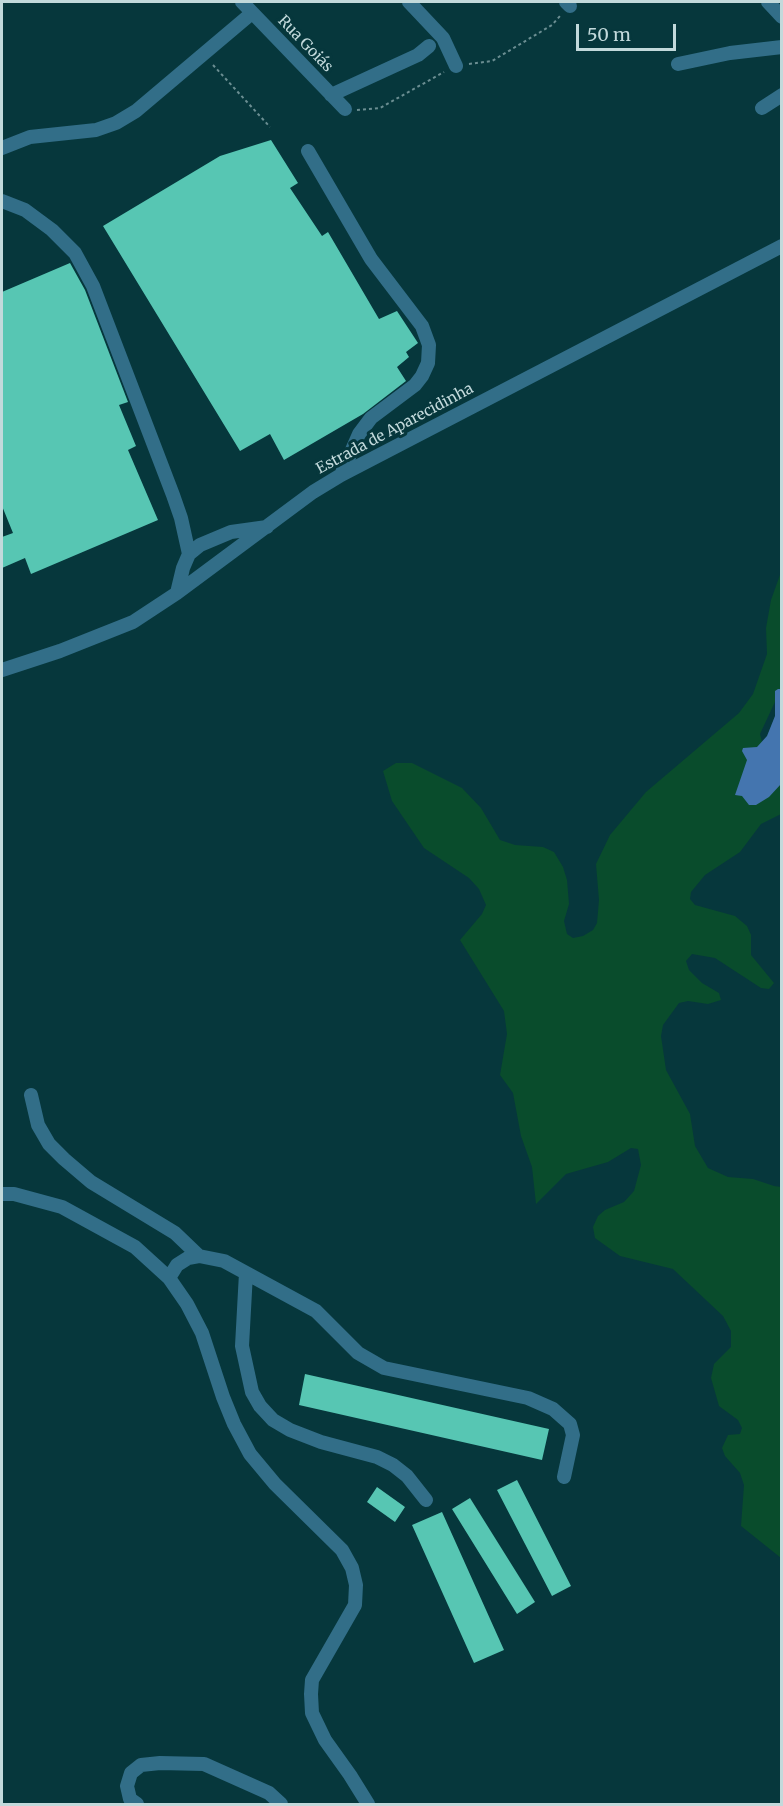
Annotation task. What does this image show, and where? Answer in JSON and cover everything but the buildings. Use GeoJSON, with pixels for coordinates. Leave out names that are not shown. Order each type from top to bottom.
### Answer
{"type":"FeatureCollection","features":[{"type":"Feature","properties":{"kind":"street","name":"Rua Goiás"},"geometry":{"type":"LineString","coordinates":[[242,2],[345,109]]}},
{"type":"Feature","properties":{"kind":"street"},"geometry":{"type":"LineString","coordinates":[[409,2],[443,38],[456,66]]}},
{"type":"Feature","properties":{"kind":"street"},"geometry":{"type":"LineString","coordinates":[[768,2],[782,17]]}},
{"type":"Feature","properties":{"kind":"street"},"geometry":{"type":"LineString","coordinates":[[2,148],[30,137],[96,130],[116,123],[136,111],[252,13]]}},
{"type":"Feature","properties":{"kind":"street"},"geometry":{"type":"LineString","coordinates":[[331,95],[418,55],[429,46]]}},
{"type":"Feature","properties":{"kind":"street"},"geometry":{"type":"LineString","coordinates":[[678,64],[730,53],[782,47]]}},
{"type":"Feature","properties":{"kind":"street"},"geometry":{"type":"LineString","coordinates":[[762,108],[782,95]]}},
{"type":"Feature","properties":{"kind":"street"},"geometry":{"type":"LineString","coordinates":[[308,151],[371,259],[422,326],[429,345],[428,363],[422,376],[414,385],[371,418],[359,434],[341,475]]}},
{"type":"Feature","properties":{"kind":"street"},"geometry":{"type":"LineString","coordinates":[[2,201],[24,210],[52,230],[75,254],[93,286],[176,502],[189,554],[177,593]]}},
{"type":"Feature","properties":{"kind":"street","name":"Estrada de Aparecidinha"},"geometry":{"type":"LineString","coordinates":[[2,670],[60,651],[133,622],[177,593],[313,492],[341,475],[782,246]]}},
{"type":"Feature","properties":{"kind":"street"},"geometry":{"type":"LineString","coordinates":[[189,554],[210,539],[231,532],[267,527]]}},
{"type":"Feature","properties":{"kind":"street"},"geometry":{"type":"LineString","coordinates":[[31,1095],[38,1125],[50,1144],[64,1159],[91,1182],[175,1233],[199,1256]]}},
{"type":"Feature","properties":{"kind":"street"},"geometry":{"type":"LineString","coordinates":[[2,1194],[14,1194],[71,1211],[135,1247],[169,1278],[187,1304],[202,1333],[223,1398],[250,1454],[275,1484],[342,1550],[352,1568],[357,1585],[355,1605],[312,1680],[310,1694],[312,1713],[325,1740],[368,1804]]}},
{"type":"Feature","properties":{"kind":"street"},"geometry":{"type":"LineString","coordinates":[[169,1278],[177,1264],[188,1258],[199,1256],[224,1261],[316,1311],[358,1353],[384,1368],[528,1398],[553,1409],[570,1424],[573,1435],[564,1477]]}},
{"type":"Feature","properties":{"kind":"street"},"geometry":{"type":"LineString","coordinates":[[246,1274],[242,1346],[252,1392],[260,1406],[273,1420],[290,1430],[321,1442],[377,1457],[393,1465],[407,1476],[426,1500]]}},
{"type":"Feature","properties":{"kind":"street"},"geometry":{"type":"LineString","coordinates":[[136,1804],[130,1799],[127,1786],[131,1773],[141,1766],[160,1763],[204,1764],[269,1793],[281,1804]]}},
{"type":"Feature","properties":{"kind":"path"},"geometry":{"type":"LineString","coordinates":[[203,55],[270,127]]}},
{"type":"Feature","properties":{"kind":"green space"},"geometry":{"type":"Polygon","coordinates":[[[781,572],[781,689],[760,734],[767,761],[781,769],[781,814],[761,824],[740,852],[705,875],[691,892],[690,899],[695,905],[735,916],[747,926],[751,935],[751,955],[774,983],[769,989],[761,988],[715,958],[692,954],[686,961],[689,970],[702,983],[719,993],[721,1000],[708,1004],[688,1001],[679,1003],[663,1025],[661,1036],[666,1070],[690,1114],[695,1146],[708,1168],[728,1177],[753,1179],[781,1187],[781,1558],[741,1526],[744,1485],[740,1473],[725,1456],[722,1448],[728,1435],[740,1434],[742,1428],[738,1420],[719,1406],[711,1378],[714,1364],[731,1347],[731,1331],[723,1316],[673,1269],[620,1256],[595,1238],[593,1227],[598,1216],[605,1210],[624,1202],[634,1191],[641,1165],[638,1149],[631,1148],[608,1162],[566,1174],[536,1204],[532,1167],[521,1136],[513,1093],[500,1075],[507,1034],[504,1011],[460,940],[482,914],[486,905],[479,889],[469,878],[424,848],[392,801],[383,771],[396,763],[412,763],[462,788],[481,808],[500,840],[515,845],[543,847],[554,852],[563,867],[567,880],[569,904],[564,921],[567,934],[573,938],[583,936],[593,930],[597,923],[599,900],[596,864],[610,835],[646,792],[739,713],[753,694],[767,654],[766,628],[771,600],[781,572]]]}},
{"type":"Feature","properties":{"kind":"water"},"geometry":{"type":"Polygon","coordinates":[[[782,689],[781,784],[769,797],[756,805],[749,805],[742,796],[735,795],[747,760],[742,751],[743,748],[757,747],[767,736],[775,716],[775,691],[782,689]]]}}]}
